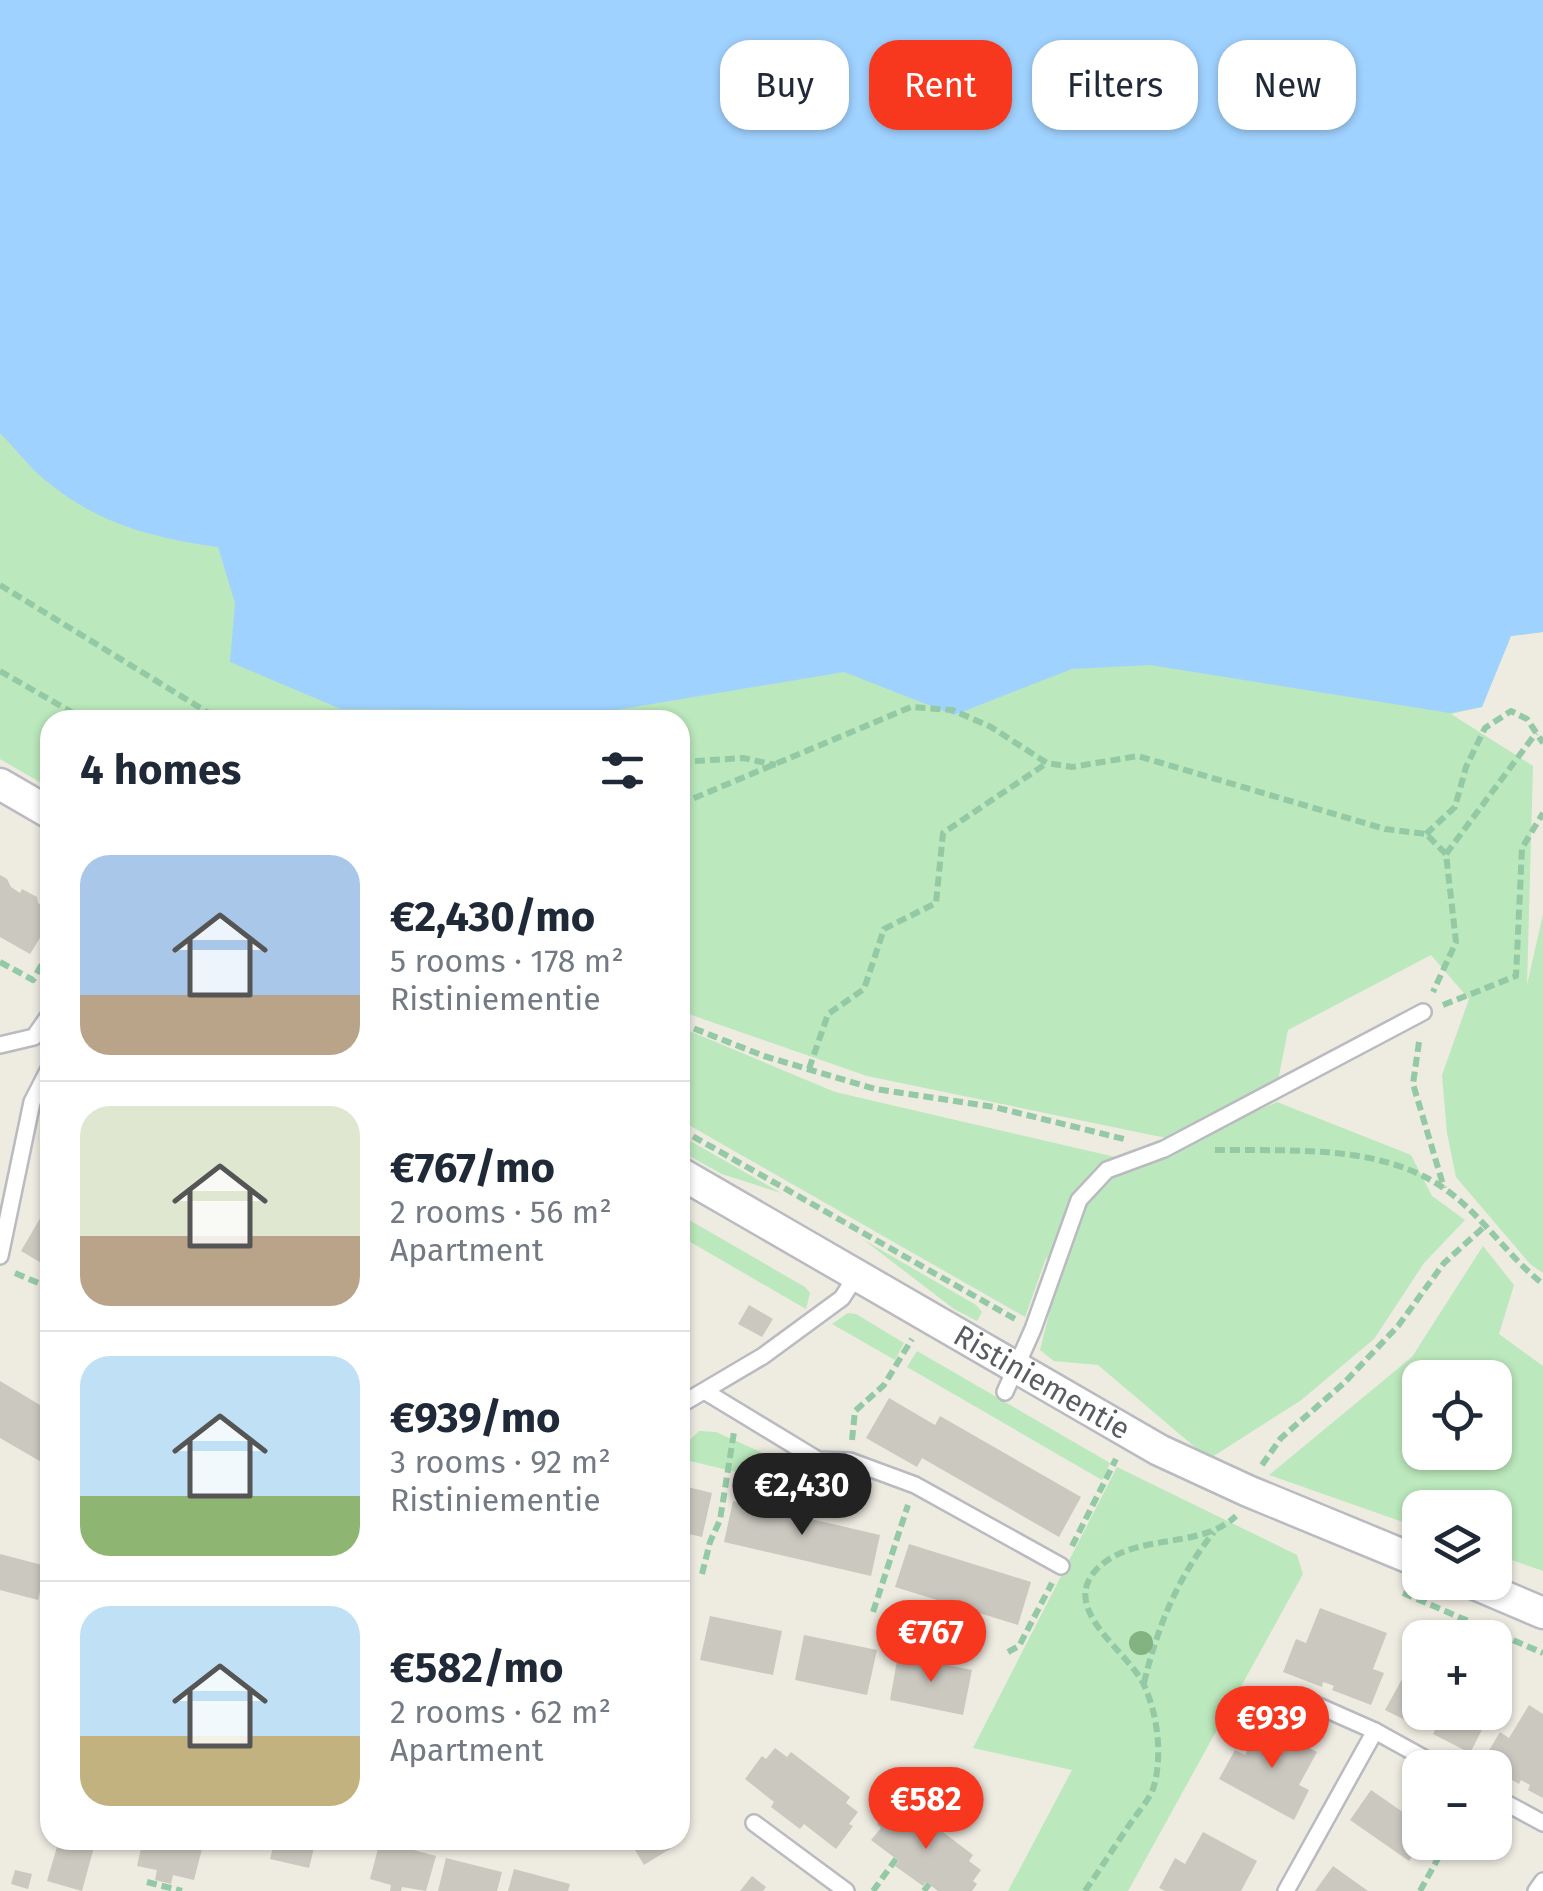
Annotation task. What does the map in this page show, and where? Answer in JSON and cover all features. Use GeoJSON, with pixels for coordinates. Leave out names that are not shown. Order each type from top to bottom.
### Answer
{"type":"FeatureCollection","features":[{"type":"Feature","properties":{"kind":"street"},"geometry":{"type":"LineString","coordinates":[[0,784],[40,807]]}},
{"type":"Feature","properties":{"kind":"street","name":"Ristiniementie"},"geometry":{"type":"LineString","coordinates":[[690,1179],[856,1276],[1011,1380],[1248,1491],[1402,1555]]}},
{"type":"Feature","properties":{"kind":"street"},"geometry":{"type":"LineString","coordinates":[[1512,1600],[1543,1613]]}},
{"type":"Feature","properties":{"kind":"lane"},"geometry":{"type":"LineString","coordinates":[[1011,1380],[1079,1200],[1107,1170],[1164,1149],[1423,1012]]}},
{"type":"Feature","properties":{"kind":"lane"},"geometry":{"type":"LineString","coordinates":[[0,1045],[34,1037],[40,1028]]}},
{"type":"Feature","properties":{"kind":"lane"},"geometry":{"type":"LineString","coordinates":[[0,1256],[32,1102],[40,1086]]}},
{"type":"Feature","properties":{"kind":"lane"},"geometry":{"type":"LineString","coordinates":[[690,1400],[763,1356],[842,1298],[856,1276]]}},
{"type":"Feature","properties":{"kind":"lane"},"geometry":{"type":"LineString","coordinates":[[706,1392],[818,1460],[850,1461],[915,1485],[1061,1566]]}},
{"type":"Feature","properties":{"kind":"lane"},"geometry":{"type":"LineString","coordinates":[[1305,1700],[1409,1750]]}},
{"type":"Feature","properties":{"kind":"lane"},"geometry":{"type":"LineString","coordinates":[[1286,1891],[1375,1731]]}},
{"type":"Feature","properties":{"kind":"lane"},"geometry":{"type":"LineString","coordinates":[[1512,1807],[1543,1824]]}},
{"type":"Feature","properties":{"kind":"lane"},"geometry":{"type":"LineString","coordinates":[[754,1823],[846,1891]]}},
{"type":"Feature","properties":{"kind":"lane"},"geometry":{"type":"LineString","coordinates":[[1536,1891],[1543,1880]]}},
{"type":"Feature","properties":{"kind":"path"},"geometry":{"type":"LineString","coordinates":[[0,585],[204,710]]}},
{"type":"Feature","properties":{"kind":"path"},"geometry":{"type":"LineString","coordinates":[[0,671],[68,710]]}},
{"type":"Feature","properties":{"kind":"path"},"geometry":{"type":"LineString","coordinates":[[690,800],[911,707],[952,710],[991,727],[1047,763],[1072,767],[1138,756],[1385,829],[1426,834],[1446,854],[1456,942],[1423,1012],[1412,1084],[1444,1188]]}},
{"type":"Feature","properties":{"kind":"path"},"geometry":{"type":"LineString","coordinates":[[1426,834],[1454,807],[1466,767],[1485,728],[1511,711],[1527,719],[1543,743]]}},
{"type":"Feature","properties":{"kind":"path"},"geometry":{"type":"LineString","coordinates":[[1446,854],[1536,733]]}},
{"type":"Feature","properties":{"kind":"path"},"geometry":{"type":"LineString","coordinates":[[690,761],[743,758],[778,765]]}},
{"type":"Feature","properties":{"kind":"path"},"geometry":{"type":"LineString","coordinates":[[808,1069],[828,1014],[864,989],[884,929],[936,903],[944,833],[1047,763]]}},
{"type":"Feature","properties":{"kind":"path"},"geometry":{"type":"LineString","coordinates":[[1423,1012],[1516,976],[1522,848],[1543,813]]}},
{"type":"Feature","properties":{"kind":"path"},"geometry":{"type":"LineString","coordinates":[[0,962],[33,980],[40,968]]}},
{"type":"Feature","properties":{"kind":"path"},"geometry":{"type":"LineString","coordinates":[[690,1027],[764,1056],[876,1090],[994,1107],[1164,1149],[1315,1151],[1404,1166],[1444,1188],[1543,1284]]}},
{"type":"Feature","properties":{"kind":"path"},"geometry":{"type":"LineString","coordinates":[[690,1135],[1033,1329]]}},
{"type":"Feature","properties":{"kind":"path"},"geometry":{"type":"LineString","coordinates":[[1255,1476],[1281,1438],[1398,1326],[1444,1263],[1486,1226]]}},
{"type":"Feature","properties":{"kind":"path"},"geometry":{"type":"LineString","coordinates":[[0,1267],[40,1284]]}},
{"type":"Feature","properties":{"kind":"path"},"geometry":{"type":"LineString","coordinates":[[854,1424],[855,1412],[884,1385],[913,1338]]}},
{"type":"Feature","properties":{"kind":"path"},"geometry":{"type":"LineString","coordinates":[[702,1574],[720,1520],[737,1411]]}},
{"type":"Feature","properties":{"kind":"path"},"geometry":{"type":"LineString","coordinates":[[1061,1566],[1117,1458]]}},
{"type":"Feature","properties":{"kind":"path"},"geometry":{"type":"LineString","coordinates":[[873,1612],[915,1485]]}},
{"type":"Feature","properties":{"kind":"path"},"geometry":{"type":"LineString","coordinates":[[1144,1684],[1154,1639],[1192,1559],[1214,1532],[1235,1518]]}},
{"type":"Feature","properties":{"kind":"path"},"geometry":{"type":"LineString","coordinates":[[1085,1891],[1152,1791],[1159,1743],[1144,1684],[1098,1626],[1086,1604],[1086,1584],[1097,1568],[1119,1555],[1142,1546],[1214,1532]]}},
{"type":"Feature","properties":{"kind":"path"},"geometry":{"type":"LineString","coordinates":[[1008,1652],[1019,1646],[1048,1590]]}},
{"type":"Feature","properties":{"kind":"path"},"geometry":{"type":"LineString","coordinates":[[873,1891],[896,1859]]}},
{"type":"Feature","properties":{"kind":"path"},"geometry":{"type":"LineString","coordinates":[[1420,1891],[1436,1860]]}},
{"type":"Feature","properties":{"kind":"path"},"geometry":{"type":"LineString","coordinates":[[148,1882],[182,1891]]}},
{"type":"Feature","properties":{"kind":"green space"},"geometry":{"type":"Polygon","coordinates":[[[0,0],[1543,632],[1511,636],[1482,707],[1451,714],[1533,766],[1527,985],[1543,914],[1543,1273],[1530,1264],[1456,1177],[1442,1075],[1469,999],[1431,955],[1288,1030],[1277,1086],[1171,1139],[867,1076],[690,1014],[690,710],[40,710],[40,782],[0,759],[0,0]]]}},
{"type":"Feature","properties":{"kind":"green space"},"geometry":{"type":"Polygon","coordinates":[[[690,1031],[835,1092],[1141,1163],[1277,1102],[1411,1155],[1432,1196],[1465,1220],[1424,1263],[1374,1339],[1300,1401],[1209,1459],[1098,1365],[1054,1361],[1040,1350],[1062,1263],[1046,1258],[1025,1317],[690,1126],[690,1031]]]}},
{"type":"Feature","properties":{"kind":"green space"},"geometry":{"type":"Polygon","coordinates":[[[690,1141],[781,1193],[722,1174],[690,1156],[690,1141]]]}},
{"type":"Feature","properties":{"kind":"green space"},"geometry":{"type":"Polygon","coordinates":[[[690,1220],[805,1287],[810,1293],[806,1309],[690,1242],[690,1220]]]}},
{"type":"Feature","properties":{"kind":"green space"},"geometry":{"type":"Polygon","coordinates":[[[864,1240],[976,1305],[982,1312],[977,1321],[954,1309],[864,1240]]]}},
{"type":"Feature","properties":{"kind":"green space"},"geometry":{"type":"Polygon","coordinates":[[[1483,1246],[1514,1285],[1499,1334],[1543,1366],[1543,1571],[1512,1560],[1512,1490],[1402,1490],[1402,1522],[1269,1475],[1402,1365],[1402,1470],[1512,1470],[1512,1360],[1408,1360],[1483,1246]]]}},
{"type":"Feature","properties":{"kind":"green space"},"geometry":{"type":"Polygon","coordinates":[[[848,1313],[904,1343],[895,1360],[832,1324],[848,1313]]]}},
{"type":"Feature","properties":{"kind":"green space"},"geometry":{"type":"Polygon","coordinates":[[[917,1351],[1110,1463],[1102,1480],[907,1367],[917,1351]]]}},
{"type":"Feature","properties":{"kind":"green space"},"geometry":{"type":"Polygon","coordinates":[[[699,1431],[716,1432],[805,1472],[803,1488],[690,1461],[690,1440],[699,1431]]]}},
{"type":"Feature","properties":{"kind":"green space"},"geometry":{"type":"Polygon","coordinates":[[[1117,1467],[1297,1555],[1303,1574],[1128,1891],[1008,1891],[1072,1770],[973,1748],[1117,1467]]]}},
{"type":"Feature","properties":{"kind":"water"},"geometry":{"type":"Polygon","coordinates":[[[0,0],[1543,0],[1543,632],[1511,636],[1482,707],[1450,713],[1150,665],[1072,669],[954,715],[844,672],[616,710],[341,709],[230,662],[235,603],[218,547],[151,534],[88,510],[30,466],[0,433],[0,0]]]}},
{"type":"Feature","properties":{"kind":"building"},"geometry":{"type":"Polygon","coordinates":[[[0,875],[20,893],[22,889],[37,897],[40,938],[30,954],[0,937],[0,875]]]}},
{"type":"Feature","properties":{"kind":"building"},"geometry":{"type":"Polygon","coordinates":[[[40,1219],[40,1262],[21,1251],[40,1219]]]}},
{"type":"Feature","properties":{"kind":"building"},"geometry":{"type":"Polygon","coordinates":[[[749,1305],[773,1319],[762,1337],[738,1324],[749,1305]]]}},
{"type":"Feature","properties":{"kind":"building"},"geometry":{"type":"Polygon","coordinates":[[[0,1381],[40,1405],[40,1461],[0,1438],[0,1381]]]}},
{"type":"Feature","properties":{"kind":"building"},"geometry":{"type":"Polygon","coordinates":[[[889,1398],[935,1425],[940,1416],[1081,1497],[1059,1537],[922,1458],[917,1467],[866,1438],[889,1398]]]}},
{"type":"Feature","properties":{"kind":"building"},"geometry":{"type":"Polygon","coordinates":[[[690,1488],[712,1493],[702,1537],[690,1534],[690,1488]]]}},
{"type":"Feature","properties":{"kind":"building"},"geometry":{"type":"Polygon","coordinates":[[[733,1501],[880,1535],[871,1576],[724,1542],[733,1501]]]}},
{"type":"Feature","properties":{"kind":"building"},"geometry":{"type":"Polygon","coordinates":[[[909,1544],[1031,1582],[1018,1625],[895,1587],[909,1544]]]}},
{"type":"Feature","properties":{"kind":"building"},"geometry":{"type":"Polygon","coordinates":[[[0,1554],[40,1564],[38,1600],[0,1590],[0,1554]]]}},
{"type":"Feature","properties":{"kind":"building"},"geometry":{"type":"Polygon","coordinates":[[[1320,1608],[1387,1633],[1373,1669],[1384,1673],[1371,1705],[1332,1690],[1334,1686],[1329,1684],[1323,1682],[1322,1687],[1283,1672],[1296,1639],[1306,1643],[1320,1608]]]}},
{"type":"Feature","properties":{"kind":"building"},"geometry":{"type":"Polygon","coordinates":[[[710,1616],[782,1631],[773,1675],[700,1660],[710,1616]]]}},
{"type":"Feature","properties":{"kind":"building"},"geometry":{"type":"Polygon","coordinates":[[[804,1635],[877,1650],[867,1695],[795,1680],[804,1635]]]}},
{"type":"Feature","properties":{"kind":"building"},"geometry":{"type":"Polygon","coordinates":[[[898,1655],[972,1670],[963,1715],[890,1700],[898,1655]]]}},
{"type":"Feature","properties":{"kind":"building"},"geometry":{"type":"Polygon","coordinates":[[[1402,1679],[1402,1718],[1385,1710],[1402,1679]]]}},
{"type":"Feature","properties":{"kind":"building"},"geometry":{"type":"Polygon","coordinates":[[[1529,1705],[1543,1714],[1543,1798],[1528,1790],[1530,1785],[1512,1780],[1512,1750],[1489,1750],[1500,1732],[1509,1738],[1529,1705]]]}},
{"type":"Feature","properties":{"kind":"building"},"geometry":{"type":"Polygon","coordinates":[[[1262,1723],[1317,1752],[1299,1785],[1309,1790],[1294,1820],[1219,1779],[1235,1750],[1245,1755],[1262,1723]]]}},
{"type":"Feature","properties":{"kind":"building"},"geometry":{"type":"Polygon","coordinates":[[[1435,1730],[1482,1730],[1472,1750],[1433,1734],[1435,1730]]]}},
{"type":"Feature","properties":{"kind":"building"},"geometry":{"type":"Polygon","coordinates":[[[775,1748],[787,1757],[791,1752],[850,1797],[846,1803],[858,1812],[836,1849],[804,1824],[800,1829],[771,1807],[774,1802],[745,1779],[762,1756],[766,1759],[775,1748]]]}},
{"type":"Feature","properties":{"kind":"building"},"geometry":{"type":"Polygon","coordinates":[[[1371,1790],[1402,1812],[1402,1856],[1350,1820],[1371,1790]]]}},
{"type":"Feature","properties":{"kind":"building"},"geometry":{"type":"Polygon","coordinates":[[[898,1805],[910,1815],[914,1810],[973,1855],[969,1861],[981,1870],[973,1881],[977,1884],[972,1891],[938,1891],[926,1882],[923,1886],[895,1866],[899,1861],[871,1840],[881,1828],[877,1824],[898,1805]]]}},
{"type":"Feature","properties":{"kind":"building"},"geometry":{"type":"Polygon","coordinates":[[[1203,1832],[1257,1861],[1241,1891],[1159,1888],[1175,1858],[1185,1864],[1203,1832]]]}},
{"type":"Feature","properties":{"kind":"building"},"geometry":{"type":"Polygon","coordinates":[[[56,1850],[93,1850],[82,1891],[47,1881],[56,1850]]]}},
{"type":"Feature","properties":{"kind":"building"},"geometry":{"type":"Polygon","coordinates":[[[141,1850],[202,1850],[194,1880],[173,1875],[171,1884],[155,1880],[157,1870],[137,1866],[141,1850]]]}},
{"type":"Feature","properties":{"kind":"building"},"geometry":{"type":"Polygon","coordinates":[[[272,1850],[314,1850],[309,1868],[270,1859],[272,1850]]]}},
{"type":"Feature","properties":{"kind":"building"},"geometry":{"type":"Polygon","coordinates":[[[378,1850],[414,1850],[436,1856],[426,1891],[402,1887],[401,1891],[390,1891],[391,1885],[370,1879],[378,1850]]]}},
{"type":"Feature","properties":{"kind":"building"},"geometry":{"type":"Polygon","coordinates":[[[635,1850],[668,1850],[644,1865],[635,1850]]]}},
{"type":"Feature","properties":{"kind":"building"},"geometry":{"type":"Polygon","coordinates":[[[446,1858],[502,1872],[497,1891],[438,1891],[446,1858]]]}},
{"type":"Feature","properties":{"kind":"building"},"geometry":{"type":"Polygon","coordinates":[[[1333,1866],[1368,1891],[1315,1891],[1333,1866]]]}},
{"type":"Feature","properties":{"kind":"building"},"geometry":{"type":"Polygon","coordinates":[[[514,1869],[570,1884],[568,1891],[508,1891],[514,1869]]]}},
{"type":"Feature","properties":{"kind":"building"},"geometry":{"type":"Polygon","coordinates":[[[15,1870],[32,1874],[28,1889],[11,1884],[15,1870]]]}},
{"type":"Feature","properties":{"kind":"building"},"geometry":{"type":"Polygon","coordinates":[[[752,1876],[766,1887],[763,1891],[740,1891],[752,1876]]]}}]}
